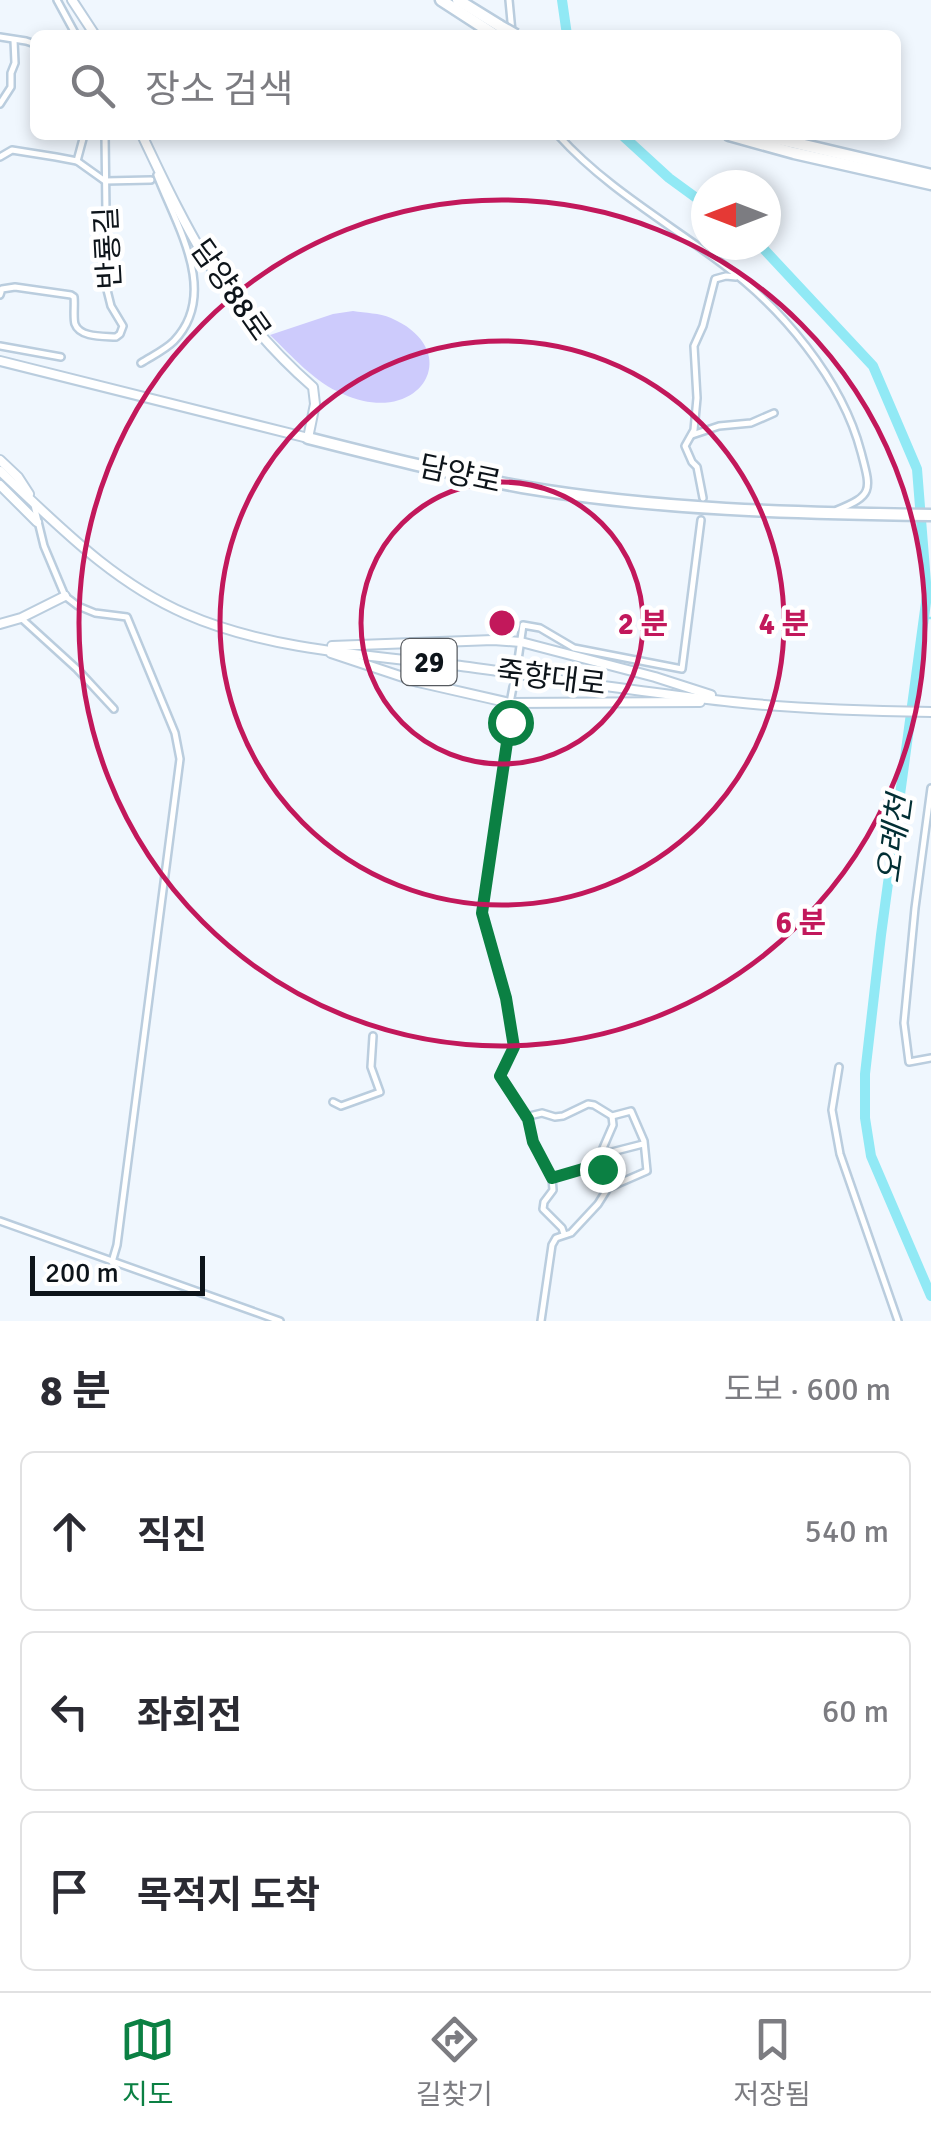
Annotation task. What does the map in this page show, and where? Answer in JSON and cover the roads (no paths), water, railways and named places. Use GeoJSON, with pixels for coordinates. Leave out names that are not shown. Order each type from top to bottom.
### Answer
{"type":"FeatureCollection","features":[{"type":"Feature","properties":{"kind":"highway"},"geometry":{"type":"LineString","coordinates":[[441,0],[494,30]]}},
{"type":"Feature","properties":{"kind":"highway"},"geometry":{"type":"LineString","coordinates":[[458,0],[495,30]]}},
{"type":"Feature","properties":{"kind":"highway"},"geometry":{"type":"LineString","coordinates":[[747,140],[931,184]]}},
{"type":"Feature","properties":{"kind":"highway"},"geometry":{"type":"LineString","coordinates":[[783,140],[931,176]]}},
{"type":"Feature","properties":{"kind":"highway","name":"담양로"},"geometry":{"type":"LineString","coordinates":[[308,438],[416,466],[525,488],[682,506],[931,516]]}},
{"type":"Feature","properties":{"kind":"main road"},"geometry":{"type":"LineString","coordinates":[[72,0],[91,30]]}},
{"type":"Feature","properties":{"kind":"main road","name":"담양88로"},"geometry":{"type":"LineString","coordinates":[[144,140],[212,273],[261,338],[313,387],[308,438]]}},
{"type":"Feature","properties":{"kind":"main road","name":"담양로"},"geometry":{"type":"LineString","coordinates":[[0,361],[308,438]]}},
{"type":"Feature","properties":{"kind":"main road","name":"죽향대로"},"geometry":{"type":"LineString","coordinates":[[0,460],[34,502]]}},
{"type":"Feature","properties":{"kind":"main road","name":"죽향대로"},"geometry":{"type":"LineString","coordinates":[[0,471],[109,570],[158,600],[216,626],[313,647],[729,702],[931,712]]}},
{"type":"Feature","properties":{"kind":"main road"},"geometry":{"type":"LineString","coordinates":[[0,485],[37,522]]}},
{"type":"Feature","properties":{"kind":"main road"},"geometry":{"type":"LineString","coordinates":[[0,624],[65,596]]}},
{"type":"Feature","properties":{"kind":"main road"},"geometry":{"type":"LineString","coordinates":[[313,647],[521,642],[655,677],[729,702]]}},
{"type":"Feature","properties":{"kind":"main road"},"geometry":{"type":"LineString","coordinates":[[313,647],[418,682],[510,703],[729,702]]}},
{"type":"Feature","properties":{"kind":"street"},"geometry":{"type":"LineString","coordinates":[[57,0],[73,30]]}},
{"type":"Feature","properties":{"kind":"street"},"geometry":{"type":"LineString","coordinates":[[508,0],[513,30]]}},
{"type":"Feature","properties":{"kind":"street"},"geometry":{"type":"LineString","coordinates":[[0,37],[30,43]]}},
{"type":"Feature","properties":{"kind":"street"},"geometry":{"type":"LineString","coordinates":[[0,104],[11,87],[14,40]]}},
{"type":"Feature","properties":{"kind":"street"},"geometry":{"type":"LineString","coordinates":[[77,161],[83,140]]}},
{"type":"Feature","properties":{"kind":"street","name":"반룡길"},"geometry":{"type":"LineString","coordinates":[[0,295],[2,289],[14,287],[71,295],[79,330],[116,337],[120,334],[123,326],[107,290],[106,140]]}},
{"type":"Feature","properties":{"kind":"street"},"geometry":{"type":"LineString","coordinates":[[141,364],[174,341],[194,299],[185,244],[144,140]]}},
{"type":"Feature","properties":{"kind":"street"},"geometry":{"type":"LineString","coordinates":[[563,140],[605,182],[738,277],[803,341],[852,422],[864,464],[866,494],[862,500],[830,513]]}},
{"type":"Feature","properties":{"kind":"street","name":"반룡길"},"geometry":{"type":"LineString","coordinates":[[0,157],[12,150],[77,161],[105,181]]}},
{"type":"Feature","properties":{"kind":"street"},"geometry":{"type":"LineString","coordinates":[[105,181],[151,180]]}},
{"type":"Feature","properties":{"kind":"street"},"geometry":{"type":"LineString","coordinates":[[703,498],[697,467],[686,446],[692,435],[696,398],[694,346],[716,279],[738,277]]}},
{"type":"Feature","properties":{"kind":"street"},"geometry":{"type":"LineString","coordinates":[[0,346],[61,357]]}},
{"type":"Feature","properties":{"kind":"street"},"geometry":{"type":"LineString","coordinates":[[692,435],[719,426],[751,423],[774,413]]}},
{"type":"Feature","properties":{"kind":"street"},"geometry":{"type":"LineString","coordinates":[[34,502],[44,546],[65,596],[96,613],[127,616],[175,733],[180,759],[118,1244],[112,1262]]}},
{"type":"Feature","properties":{"kind":"street"},"geometry":{"type":"LineString","coordinates":[[518,660],[523,625],[533,626],[574,648],[682,669],[701,520]]}},
{"type":"Feature","properties":{"kind":"street"},"geometry":{"type":"LineString","coordinates":[[21,618],[114,708]]}},
{"type":"Feature","properties":{"kind":"street"},"geometry":{"type":"LineString","coordinates":[[513,688],[482,913],[506,998],[514,1047],[500,1076],[526,1116],[533,1142],[552,1178],[553,1190],[543,1209],[564,1234]]}},
{"type":"Feature","properties":{"kind":"street"},"geometry":{"type":"LineString","coordinates":[[931,788],[914,908],[904,1023],[909,1062],[931,1058]]}},
{"type":"Feature","properties":{"kind":"street"},"geometry":{"type":"LineString","coordinates":[[333,1102],[342,1106],[380,1092],[371,1067],[373,1036]]}},
{"type":"Feature","properties":{"kind":"street"},"geometry":{"type":"LineString","coordinates":[[839,1067],[832,1110],[840,1154],[898,1321]]}},
{"type":"Feature","properties":{"kind":"street"},"geometry":{"type":"LineString","coordinates":[[526,1116],[563,1116],[588,1104],[612,1116],[614,1125],[600,1155],[608,1188]]}},
{"type":"Feature","properties":{"kind":"street"},"geometry":{"type":"LineString","coordinates":[[540,1321],[556,1238],[570,1232],[608,1188],[647,1171],[638,1124],[631,1112],[612,1116]]}},
{"type":"Feature","properties":{"kind":"street"},"geometry":{"type":"LineString","coordinates":[[600,1155],[643,1144]]}},
{"type":"Feature","properties":{"kind":"street"},"geometry":{"type":"LineString","coordinates":[[552,1178],[600,1164]]}},
{"type":"Feature","properties":{"kind":"street"},"geometry":{"type":"LineString","coordinates":[[0,1221],[280,1321]]}},
{"type":"Feature","properties":{"kind":"waterway","name":"오례천"},"geometry":{"type":"LineString","coordinates":[[562,0],[566,30]]}},
{"type":"Feature","properties":{"kind":"waterway","name":"오례천"},"geometry":{"type":"LineString","coordinates":[[627,140],[691,194]]}},
{"type":"Feature","properties":{"kind":"waterway","name":"오례천"},"geometry":{"type":"LineString","coordinates":[[774,260],[873,366],[917,469],[927,595],[881,935],[865,1074],[865,1118],[871,1156],[931,1296]]}},
{"type":"Feature","properties":{"kind":"waterway","name":"오례천"},"geometry":{"type":"LineString","coordinates":[[924,618],[931,618]]}},
{"type":"Feature","properties":{"kind":"tunnel"},"geometry":{"type":"LineString","coordinates":[[513,687],[518,660]]}}]}
